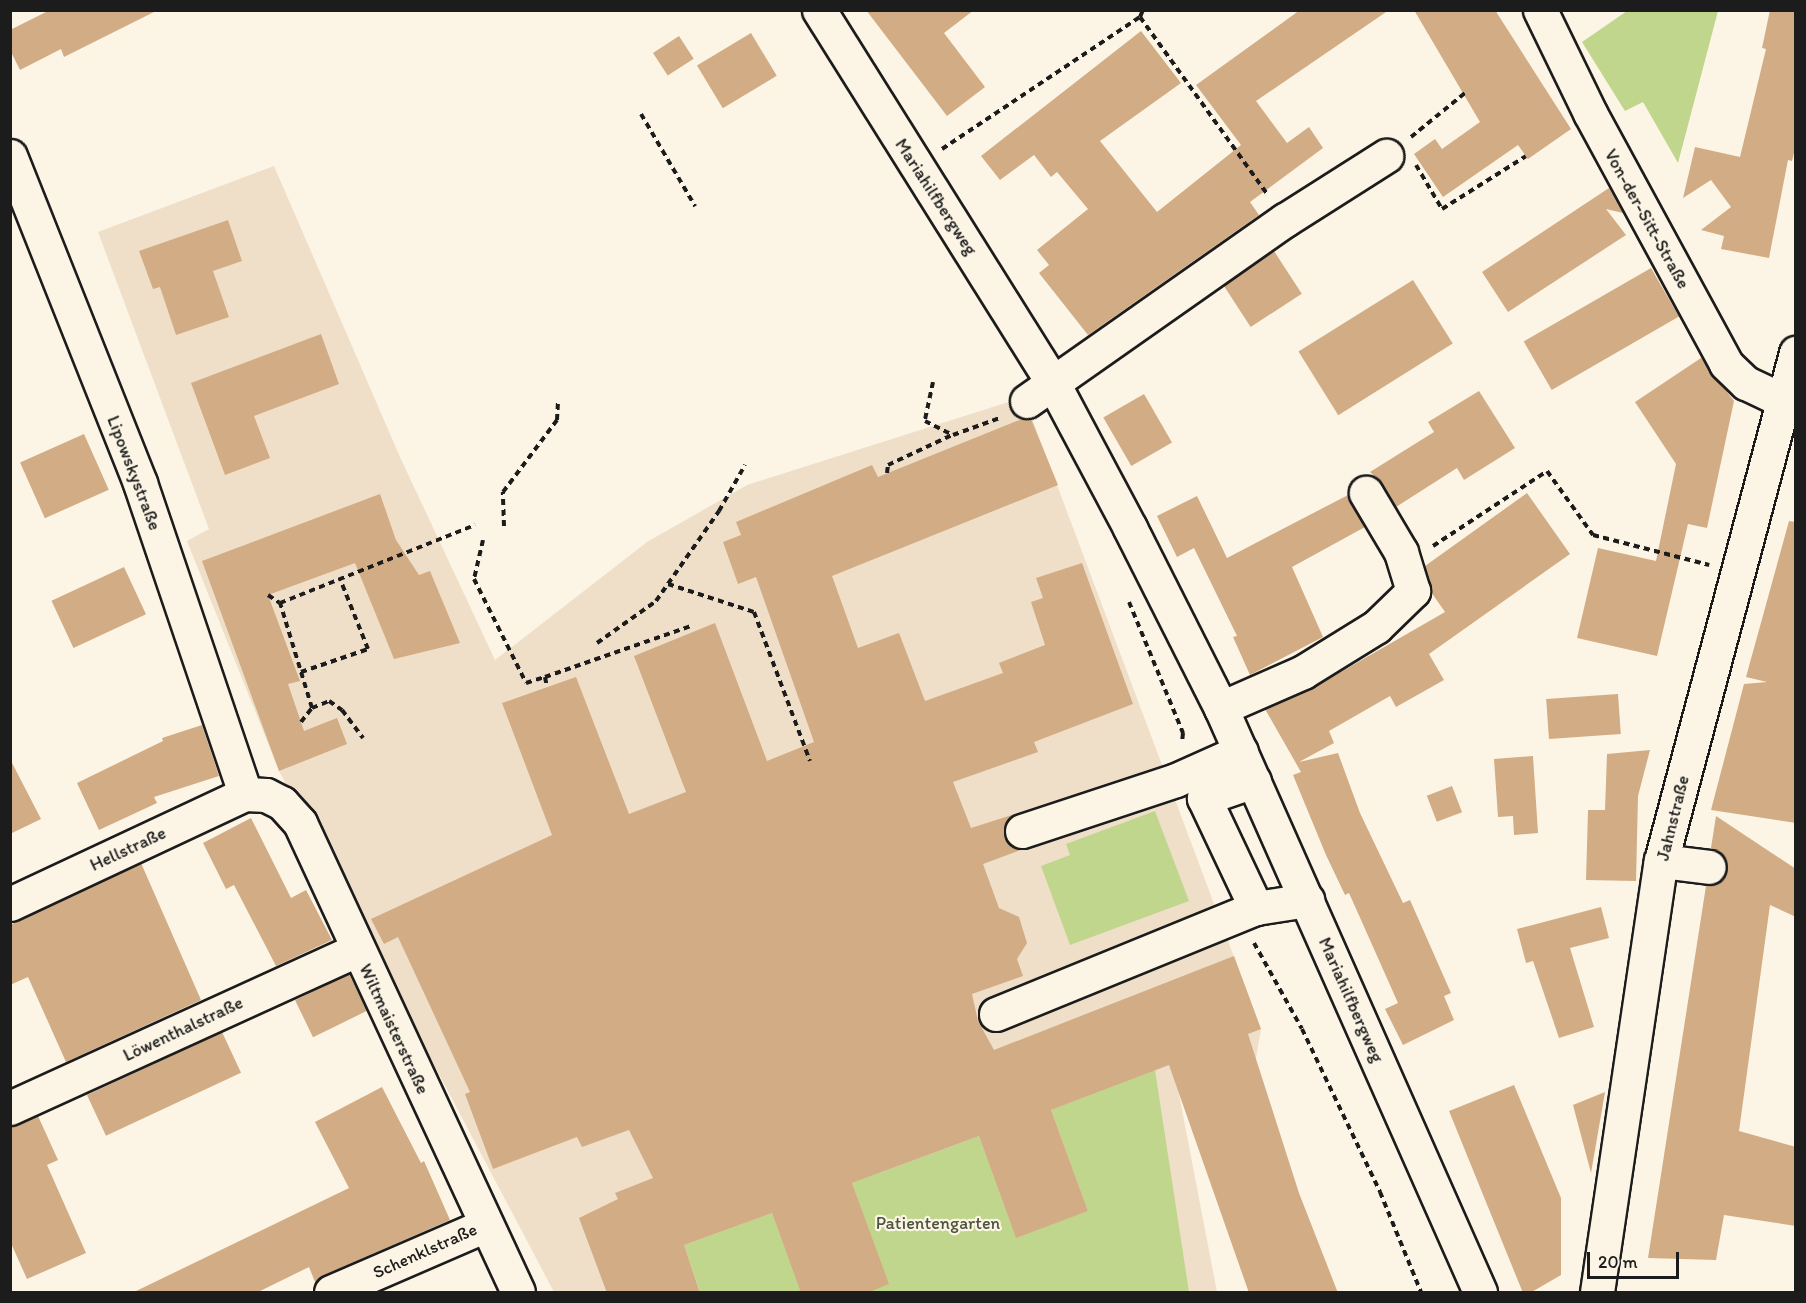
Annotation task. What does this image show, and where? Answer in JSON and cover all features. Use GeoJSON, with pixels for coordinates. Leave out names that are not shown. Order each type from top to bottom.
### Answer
{"type":"FeatureCollection","features":[{"type":"Feature","properties":{"kind":"street","name":"Mariahilfbergweg"},"geometry":{"type":"LineString","coordinates":[[819,10],[916,168],[1030,399],[1221,708],[1480,1293]]}},
{"type":"Feature","properties":{"kind":"street","name":"Von-der-Sitt-Straße"},"geometry":{"type":"LineString","coordinates":[[1540,10],[1590,113],[1726,364],[1746,383],[1785,401]]}},
{"type":"Feature","properties":{"kind":"street","name":"Lipowskystraße"},"geometry":{"type":"LineString","coordinates":[[10,156],[140,483],[245,794]]}},
{"type":"Feature","properties":{"kind":"street"},"geometry":{"type":"LineString","coordinates":[[1030,399],[1286,220],[1386,156]]}},
{"type":"Feature","properties":{"kind":"street","name":"Jahnstraße"},"geometry":{"type":"LineString","coordinates":[[1597,1293],[1661,861],[1738,572],[1783,459],[1785,401],[1796,353]]}},
{"type":"Feature","properties":{"kind":"street"},"geometry":{"type":"LineString","coordinates":[[1221,708],[1303,672],[1376,627],[1413,591],[1405,565],[1366,493]]}},
{"type":"Feature","properties":{"kind":"street"},"geometry":{"type":"LineString","coordinates":[[1022,831],[1176,780],[1241,751]]}},
{"type":"Feature","properties":{"kind":"street"},"geometry":{"type":"LineString","coordinates":[[1254,781],[1204,798],[1256,908]]}},
{"type":"Feature","properties":{"kind":"street","name":"Hellstraße"},"geometry":{"type":"LineString","coordinates":[[10,904],[245,794]]}},
{"type":"Feature","properties":{"kind":"street","name":"Wiltmaisterstraße"},"geometry":{"type":"LineString","coordinates":[[245,794],[266,795],[282,803],[300,823],[356,950],[518,1293]]}},
{"type":"Feature","properties":{"kind":"street"},"geometry":{"type":"LineString","coordinates":[[1661,861],[1709,867]]}},
{"type":"Feature","properties":{"kind":"street"},"geometry":{"type":"LineString","coordinates":[[996,1014],[1256,908],[1307,900]]}},
{"type":"Feature","properties":{"kind":"street","name":"Löwenthalstraße"},"geometry":{"type":"LineString","coordinates":[[10,1108],[356,950]]}},
{"type":"Feature","properties":{"kind":"street","name":"Schenklstraße"},"geometry":{"type":"LineString","coordinates":[[331,1293],[486,1225]]}},
{"type":"Feature","properties":{"kind":"path"},"geometry":{"type":"LineString","coordinates":[[916,168],[1140,17],[1143,10]]}},
{"type":"Feature","properties":{"kind":"path"},"geometry":{"type":"LineString","coordinates":[[1140,17],[1286,220]]}},
{"type":"Feature","properties":{"kind":"path"},"geometry":{"type":"LineString","coordinates":[[1426,122],[1465,93]]}},
{"type":"Feature","properties":{"kind":"path"},"geometry":{"type":"LineString","coordinates":[[641,114],[695,206]]}},
{"type":"Feature","properties":{"kind":"path"},"geometry":{"type":"LineString","coordinates":[[1424,177],[1442,209],[1526,156]]}},
{"type":"Feature","properties":{"kind":"path"},"geometry":{"type":"LineString","coordinates":[[933,382],[925,421],[953,435]]}},
{"type":"Feature","properties":{"kind":"path"},"geometry":{"type":"LineString","coordinates":[[504,526],[503,492],[557,420],[558,399]]}},
{"type":"Feature","properties":{"kind":"path"},"geometry":{"type":"LineString","coordinates":[[887,473],[888,465],[1030,399]]}},
{"type":"Feature","properties":{"kind":"path"},"geometry":{"type":"LineString","coordinates":[[597,643],[656,601],[719,511],[745,465]]}},
{"type":"Feature","properties":{"kind":"path"},"geometry":{"type":"LineString","coordinates":[[1405,565],[1547,471],[1593,535],[1738,572]]}},
{"type":"Feature","properties":{"kind":"path"},"geometry":{"type":"LineString","coordinates":[[280,603],[476,525]]}},
{"type":"Feature","properties":{"kind":"path"},"geometry":{"type":"LineString","coordinates":[[483,540],[474,579],[526,684],[691,626]]}},
{"type":"Feature","properties":{"kind":"path"},"geometry":{"type":"LineString","coordinates":[[301,672],[368,649],[340,579]]}},
{"type":"Feature","properties":{"kind":"path"},"geometry":{"type":"LineString","coordinates":[[668,584],[754,612],[810,761]]}},
{"type":"Feature","properties":{"kind":"path"},"geometry":{"type":"LineString","coordinates":[[268,595],[280,603],[312,708]]}},
{"type":"Feature","properties":{"kind":"path"},"geometry":{"type":"LineString","coordinates":[[545,677],[547,687]]}},
{"type":"Feature","properties":{"kind":"path"},"geometry":{"type":"LineString","coordinates":[[301,722],[312,708],[329,701],[342,710],[363,738]]}},
{"type":"Feature","properties":{"kind":"shaded area"},"geometry":{"type":"Polygon","coordinates":[[[274,166],[400,457],[495,660],[647,542],[747,485],[1024,397],[1261,1029],[1256,1058],[1178,1089],[1217,1292],[554,1292],[279,771],[187,541],[209,529],[98,232],[274,166]]]}},
{"type":"Feature","properties":{"kind":"green space"},"geometry":{"type":"Polygon","coordinates":[[[1627,11],[1718,11],[1678,163],[1643,102],[1625,111],[1582,42],[1627,11]]]}},
{"type":"Feature","properties":{"kind":"green space"},"geometry":{"type":"Polygon","coordinates":[[[1155,811],[1189,901],[1070,945],[1041,866],[1070,855],[1066,844],[1155,811]]]}},
{"type":"Feature","properties":{"kind":"green space","name":"Patientengarten"},"geometry":{"type":"Polygon","coordinates":[[[1155,1070],[1189,1292],[867,1292],[888,1284],[852,1183],[979,1136],[1016,1237],[1088,1211],[1051,1110],[1155,1070]]]}},
{"type":"Feature","properties":{"kind":"green space"},"geometry":{"type":"Polygon","coordinates":[[[772,1213],[801,1292],[700,1292],[684,1245],[772,1213]]]}},
{"type":"Feature","properties":{"kind":"building"},"geometry":{"type":"Polygon","coordinates":[[[50,10],[158,10],[64,57],[61,49],[20,70],[10,50],[10,30],[50,10]]]}},
{"type":"Feature","properties":{"kind":"building"},"geometry":{"type":"Polygon","coordinates":[[[866,10],[974,10],[944,33],[985,87],[947,116],[866,10]]]}},
{"type":"Feature","properties":{"kind":"building"},"geometry":{"type":"Polygon","coordinates":[[[1300,10],[1389,10],[1256,101],[1287,143],[1309,127],[1323,148],[1250,202],[1259,215],[1088,335],[1039,273],[1049,265],[1037,250],[1088,209],[1057,172],[1051,177],[1034,155],[1000,180],[981,156],[1141,31],[1181,83],[1100,141],[1157,212],[1241,145],[1196,85],[1300,10]]]}},
{"type":"Feature","properties":{"kind":"building"},"geometry":{"type":"Polygon","coordinates":[[[1414,10],[1495,10],[1571,129],[1528,159],[1518,145],[1443,197],[1414,154],[1435,139],[1442,149],[1480,122],[1414,10]]]}},
{"type":"Feature","properties":{"kind":"building"},"geometry":{"type":"Polygon","coordinates":[[[1770,10],[1796,10],[1796,145],[1792,161],[1788,160],[1769,258],[1721,249],[1724,236],[1701,230],[1731,207],[1711,180],[1683,198],[1695,147],[1740,157],[1766,49],[1762,48],[1770,10]]]}},
{"type":"Feature","properties":{"kind":"building"},"geometry":{"type":"Polygon","coordinates":[[[751,33],[777,76],[723,108],[697,65],[751,33]]]}},
{"type":"Feature","properties":{"kind":"building"},"geometry":{"type":"Polygon","coordinates":[[[679,36],[694,59],[668,76],[653,53],[679,36]]]}},
{"type":"Feature","properties":{"kind":"building"},"geometry":{"type":"Polygon","coordinates":[[[1609,188],[1623,213],[1606,209],[1626,235],[1508,312],[1482,272],[1609,188]]]}},
{"type":"Feature","properties":{"kind":"building"},"geometry":{"type":"Polygon","coordinates":[[[228,220],[242,261],[213,271],[229,317],[176,335],[160,287],[153,289],[139,251],[228,220]]]}},
{"type":"Feature","properties":{"kind":"building"},"geometry":{"type":"Polygon","coordinates":[[[1274,251],[1302,294],[1251,327],[1223,284],[1274,251]]]}},
{"type":"Feature","properties":{"kind":"building"},"geometry":{"type":"Polygon","coordinates":[[[1651,268],[1679,316],[1552,390],[1524,342],[1651,268]]]}},
{"type":"Feature","properties":{"kind":"building"},"geometry":{"type":"Polygon","coordinates":[[[1413,280],[1453,344],[1338,415],[1299,352],[1413,280]]]}},
{"type":"Feature","properties":{"kind":"building"},"geometry":{"type":"Polygon","coordinates":[[[321,334],[339,384],[254,416],[270,458],[225,475],[191,383],[321,334]]]}},
{"type":"Feature","properties":{"kind":"building"},"geometry":{"type":"Polygon","coordinates":[[[1701,358],[1734,401],[1707,528],[1688,524],[1657,656],[1577,638],[1598,548],[1656,561],[1676,464],[1635,402],[1701,358]]]}},
{"type":"Feature","properties":{"kind":"building"},"geometry":{"type":"Polygon","coordinates":[[[1479,391],[1515,448],[1464,480],[1457,468],[1396,507],[1382,483],[1370,472],[1434,432],[1428,422],[1479,391]]]}},
{"type":"Feature","properties":{"kind":"building"},"geometry":{"type":"Polygon","coordinates":[[[1144,394],[1172,442],[1131,466],[1103,418],[1144,394]]]}},
{"type":"Feature","properties":{"kind":"building"},"geometry":{"type":"Polygon","coordinates":[[[1022,419],[1031,419],[1058,485],[832,576],[858,648],[899,633],[925,701],[1003,673],[999,663],[1045,645],[1031,602],[1043,598],[1036,578],[1082,563],[1133,704],[1034,742],[1038,752],[953,782],[971,828],[1015,814],[1004,827],[1004,836],[1010,845],[1023,849],[983,864],[999,908],[1019,917],[1027,943],[1017,959],[1023,976],[972,994],[978,1021],[994,1050],[1234,956],[1261,1029],[1248,1034],[1299,1193],[1338,1293],[1249,1293],[1169,1065],[1051,1110],[1088,1211],[1016,1238],[979,1136],[852,1183],[889,1284],[867,1293],[801,1293],[772,1213],[684,1245],[700,1293],[607,1293],[579,1218],[618,1199],[615,1193],[653,1178],[629,1130],[582,1147],[577,1137],[493,1169],[465,1094],[470,1092],[398,937],[384,944],[371,919],[552,835],[502,703],[576,677],[629,814],[686,792],[634,656],[715,623],[767,761],[814,742],[756,577],[738,584],[723,542],[741,535],[736,522],[872,465],[878,477],[1022,419]]]}},
{"type":"Feature","properties":{"kind":"building"},"geometry":{"type":"Polygon","coordinates":[[[84,434],[109,490],[45,518],[20,462],[84,434]]]}},
{"type":"Feature","properties":{"kind":"building"},"geometry":{"type":"Polygon","coordinates":[[[1527,493],[1570,554],[1429,654],[1444,680],[1396,707],[1390,696],[1329,731],[1334,743],[1299,762],[1338,753],[1360,813],[1403,903],[1410,900],[1451,993],[1444,996],[1454,1020],[1403,1045],[1385,1009],[1398,1003],[1349,893],[1345,895],[1326,855],[1293,775],[1301,772],[1265,709],[1313,688],[1445,612],[1431,592],[1425,566],[1527,493]]]}},
{"type":"Feature","properties":{"kind":"building"},"geometry":{"type":"Polygon","coordinates":[[[380,494],[396,540],[419,575],[430,571],[460,643],[394,659],[355,563],[268,595],[300,681],[288,684],[304,731],[337,718],[347,744],[279,771],[202,561],[380,494]]]}},
{"type":"Feature","properties":{"kind":"building"},"geometry":{"type":"Polygon","coordinates":[[[1348,495],[1365,527],[1292,567],[1323,637],[1250,675],[1233,637],[1237,636],[1194,548],[1177,557],[1157,516],[1197,496],[1227,558],[1348,495]]]}},
{"type":"Feature","properties":{"kind":"building"},"geometry":{"type":"Polygon","coordinates":[[[1789,521],[1796,522],[1796,823],[1711,810],[1744,684],[1767,682],[1746,677],[1789,521]]]}},
{"type":"Feature","properties":{"kind":"building"},"geometry":{"type":"Polygon","coordinates":[[[124,567],[146,614],[73,648],[51,601],[124,567]]]}},
{"type":"Feature","properties":{"kind":"building"},"geometry":{"type":"Polygon","coordinates":[[[1618,694],[1621,734],[1549,739],[1546,699],[1618,694]]]}},
{"type":"Feature","properties":{"kind":"building"},"geometry":{"type":"Polygon","coordinates":[[[202,725],[219,776],[154,797],[157,803],[99,830],[77,783],[163,741],[162,738],[202,725]]]}},
{"type":"Feature","properties":{"kind":"building"},"geometry":{"type":"Polygon","coordinates":[[[1650,750],[1638,796],[1636,881],[1586,880],[1588,810],[1605,810],[1607,754],[1650,750]]]}},
{"type":"Feature","properties":{"kind":"building"},"geometry":{"type":"Polygon","coordinates":[[[1533,756],[1538,833],[1514,835],[1513,816],[1498,817],[1494,759],[1533,756]]]}},
{"type":"Feature","properties":{"kind":"building"},"geometry":{"type":"Polygon","coordinates":[[[10,759],[41,819],[10,834],[10,759]]]}},
{"type":"Feature","properties":{"kind":"building"},"geometry":{"type":"Polygon","coordinates":[[[1452,786],[1462,812],[1437,822],[1427,796],[1452,786]]]}},
{"type":"Feature","properties":{"kind":"building"},"geometry":{"type":"Polygon","coordinates":[[[1716,816],[1796,869],[1796,917],[1770,905],[1739,1131],[1796,1147],[1796,1226],[1724,1215],[1716,1260],[1648,1258],[1706,886],[1717,884],[1727,870],[1726,859],[1711,848],[1716,816]]]}},
{"type":"Feature","properties":{"kind":"building"},"geometry":{"type":"Polygon","coordinates":[[[251,818],[291,898],[306,890],[332,940],[276,966],[234,885],[226,889],[203,843],[251,818]]]}},
{"type":"Feature","properties":{"kind":"building"},"geometry":{"type":"Polygon","coordinates":[[[141,863],[201,1000],[66,1062],[28,977],[10,985],[10,925],[141,863]]]}},
{"type":"Feature","properties":{"kind":"building"},"geometry":{"type":"Polygon","coordinates":[[[1601,907],[1609,938],[1570,948],[1594,1027],[1559,1038],[1533,961],[1526,963],[1517,929],[1601,907]]]}},
{"type":"Feature","properties":{"kind":"building"},"geometry":{"type":"Polygon","coordinates":[[[349,974],[367,1011],[313,1037],[295,1000],[349,974]]]}},
{"type":"Feature","properties":{"kind":"building"},"geometry":{"type":"Polygon","coordinates":[[[222,1032],[241,1073],[106,1136],[87,1095],[222,1032]]]}},
{"type":"Feature","properties":{"kind":"building"},"geometry":{"type":"Polygon","coordinates":[[[1514,1085],[1561,1198],[1561,1275],[1530,1293],[1523,1293],[1449,1111],[1514,1085]]]}},
{"type":"Feature","properties":{"kind":"building"},"geometry":{"type":"Polygon","coordinates":[[[382,1087],[421,1163],[424,1161],[450,1220],[324,1275],[315,1282],[309,1267],[256,1293],[132,1293],[349,1188],[315,1122],[382,1087]]]}},
{"type":"Feature","properties":{"kind":"building"},"geometry":{"type":"Polygon","coordinates":[[[1605,1092],[1591,1173],[1573,1105],[1605,1092]]]}},
{"type":"Feature","properties":{"kind":"building"},"geometry":{"type":"Polygon","coordinates":[[[38,1116],[58,1160],[47,1165],[86,1253],[27,1279],[10,1241],[10,1126],[38,1116]]]}}]}
